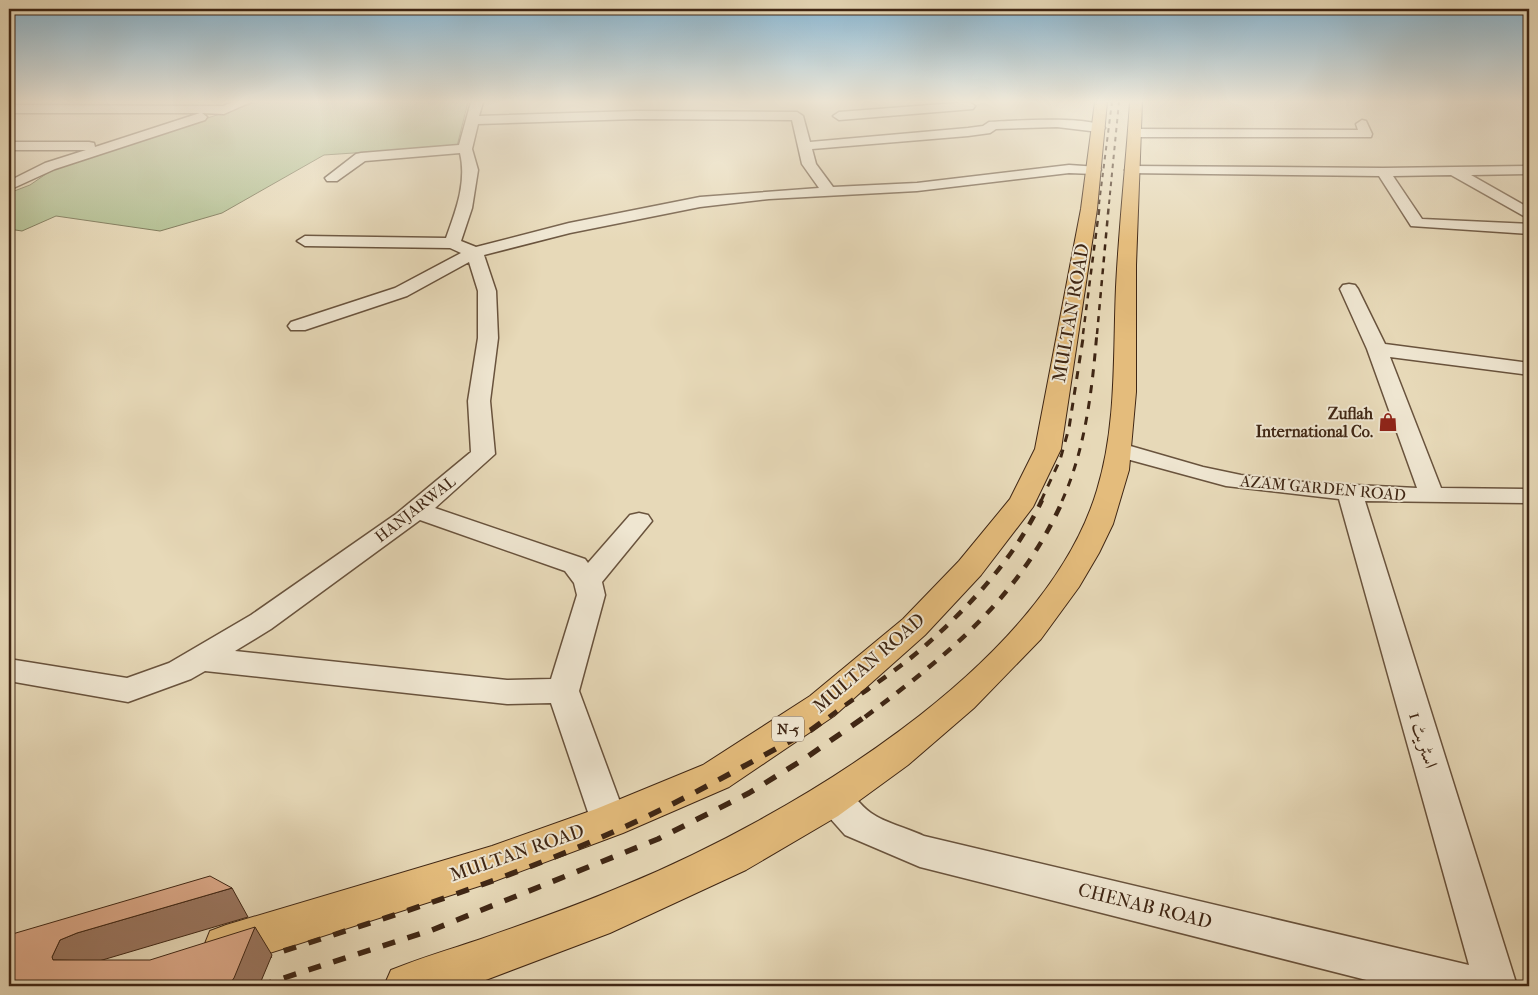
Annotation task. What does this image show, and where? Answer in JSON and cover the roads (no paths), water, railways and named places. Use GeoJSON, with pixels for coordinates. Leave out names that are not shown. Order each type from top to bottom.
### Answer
{"type":"FeatureCollection","features":[{"type":"Feature","properties":{"kind":"main road","name":"MULTAN ROAD"},"geometry":{"type":"LineString","coordinates":[[407,986],[563,929],[692,876],[775,834],[833,798],[890,759],[1004,662],[1046,613],[1076,570],[1092,536],[1110,493],[1120,450],[1111,212],[1094,170],[1096,148]]}},
{"type":"Feature","properties":{"kind":"main road","name":"MULTAN ROAD"},"geometry":{"type":"LineString","coordinates":[[195,956],[492,864],[609,821],[716,776],[822,706],[914,627],[970,568],[1023,501],[1048,449],[1111,212],[1132,170],[1134,148]]}},
{"type":"Feature","properties":{"kind":"street"},"geometry":{"type":"LineString","coordinates":[[9,186],[36,171],[102,148]]}},
{"type":"Feature","properties":{"kind":"street"},"geometry":{"type":"LineString","coordinates":[[806,148],[809,164],[829,192]]}},
{"type":"Feature","properties":{"kind":"street"},"geometry":{"type":"LineString","coordinates":[[332,178],[362,157],[465,149],[471,170],[464,208],[452,243]]}},
{"type":"Feature","properties":{"kind":"street"},"geometry":{"type":"LineString","coordinates":[[298,326],[401,292],[475,252],[569,228],[700,202],[917,187],[1068,169],[1094,170]]}},
{"type":"Feature","properties":{"kind":"street"},"geometry":{"type":"LineString","coordinates":[[1132,170],[1383,172],[1529,170]]}},
{"type":"Feature","properties":{"kind":"street"},"geometry":{"type":"LineString","coordinates":[[1383,172],[1417,223],[1529,229]]}},
{"type":"Feature","properties":{"kind":"street"},"geometry":{"type":"LineString","coordinates":[[1455,172],[1529,214]]}},
{"type":"Feature","properties":{"kind":"street"},"geometry":{"type":"LineString","coordinates":[[305,241],[452,243],[475,252]]}},
{"type":"Feature","properties":{"kind":"street","name":"HANJARWAL"},"geometry":{"type":"LineString","coordinates":[[9,670],[128,690],[180,671],[261,622],[416,510],[483,454],[478,401],[488,338],[487,291],[475,252]]}},
{"type":"Feature","properties":{"kind":"street"},"geometry":{"type":"LineString","coordinates":[[1350,289],[1377,349],[1432,496]]}},
{"type":"Feature","properties":{"kind":"street"},"geometry":{"type":"LineString","coordinates":[[1377,349],[1529,369]]}},
{"type":"Feature","properties":{"kind":"street","name":"AZAM GARDEN ROAD"},"geometry":{"type":"LineString","coordinates":[[1120,450],[1188,471],[1241,482],[1350,494],[1529,497]]}},
{"type":"Feature","properties":{"kind":"street","name":"اسٹریٹ 1"},"geometry":{"type":"LineString","coordinates":[[1350,494],[1496,986]]}},
{"type":"Feature","properties":{"kind":"street"},"geometry":{"type":"LineString","coordinates":[[416,510],[574,565],[588,581],[591,595],[563,691],[609,821]]}},
{"type":"Feature","properties":{"kind":"street"},"geometry":{"type":"LineString","coordinates":[[588,581],[639,521]]}},
{"type":"Feature","properties":{"kind":"street"},"geometry":{"type":"LineString","coordinates":[[201,658],[507,692],[563,691]]}},
{"type":"Feature","properties":{"kind":"street","name":"CHENAB ROAD"},"geometry":{"type":"LineString","coordinates":[[833,798],[858,824],[920,851],[1471,986]]}},
{"type":"Feature","properties":{"kind":"railway"},"geometry":{"type":"LineString","coordinates":[[1099,204],[1106,148]]}},
{"type":"Feature","properties":{"kind":"railway"},"geometry":{"type":"LineString","coordinates":[[1109,204],[1114,148]]}},
{"type":"Feature","properties":{"kind":"railway"},"geometry":{"type":"LineString","coordinates":[[1083,334],[1100,203]]}},
{"type":"Feature","properties":{"kind":"railway"},"geometry":{"type":"LineString","coordinates":[[1097,334],[1109,203]]}},
{"type":"Feature","properties":{"kind":"railway"},"geometry":{"type":"LineString","coordinates":[[1041,501],[1060,460],[1069,428],[1084,332]]}},
{"type":"Feature","properties":{"kind":"railway"},"geometry":{"type":"LineString","coordinates":[[1062,501],[1077,460],[1087,418],[1097,332]]}},
{"type":"Feature","properties":{"kind":"railway"},"geometry":{"type":"LineString","coordinates":[[829,717],[915,655],[960,613],[1006,560],[1042,500]]}},
{"type":"Feature","properties":{"kind":"railway"},"geometry":{"type":"LineString","coordinates":[[865,717],[925,670],[979,622],[1025,566],[1045,535],[1063,500]]}},
{"type":"Feature","properties":{"kind":"railway"},"geometry":{"type":"LineString","coordinates":[[259,959],[448,897],[588,843],[701,789],[811,730],[830,716]]}},
{"type":"Feature","properties":{"kind":"railway"},"geometry":{"type":"LineString","coordinates":[[259,986],[432,930],[658,839],[749,793],[804,759],[866,716]]}},
{"type":"Feature","properties":{"kind":"place","name":"Zuflah International Co."},"geometry":{"type":"Point","coordinates":[1388,422]}}]}
